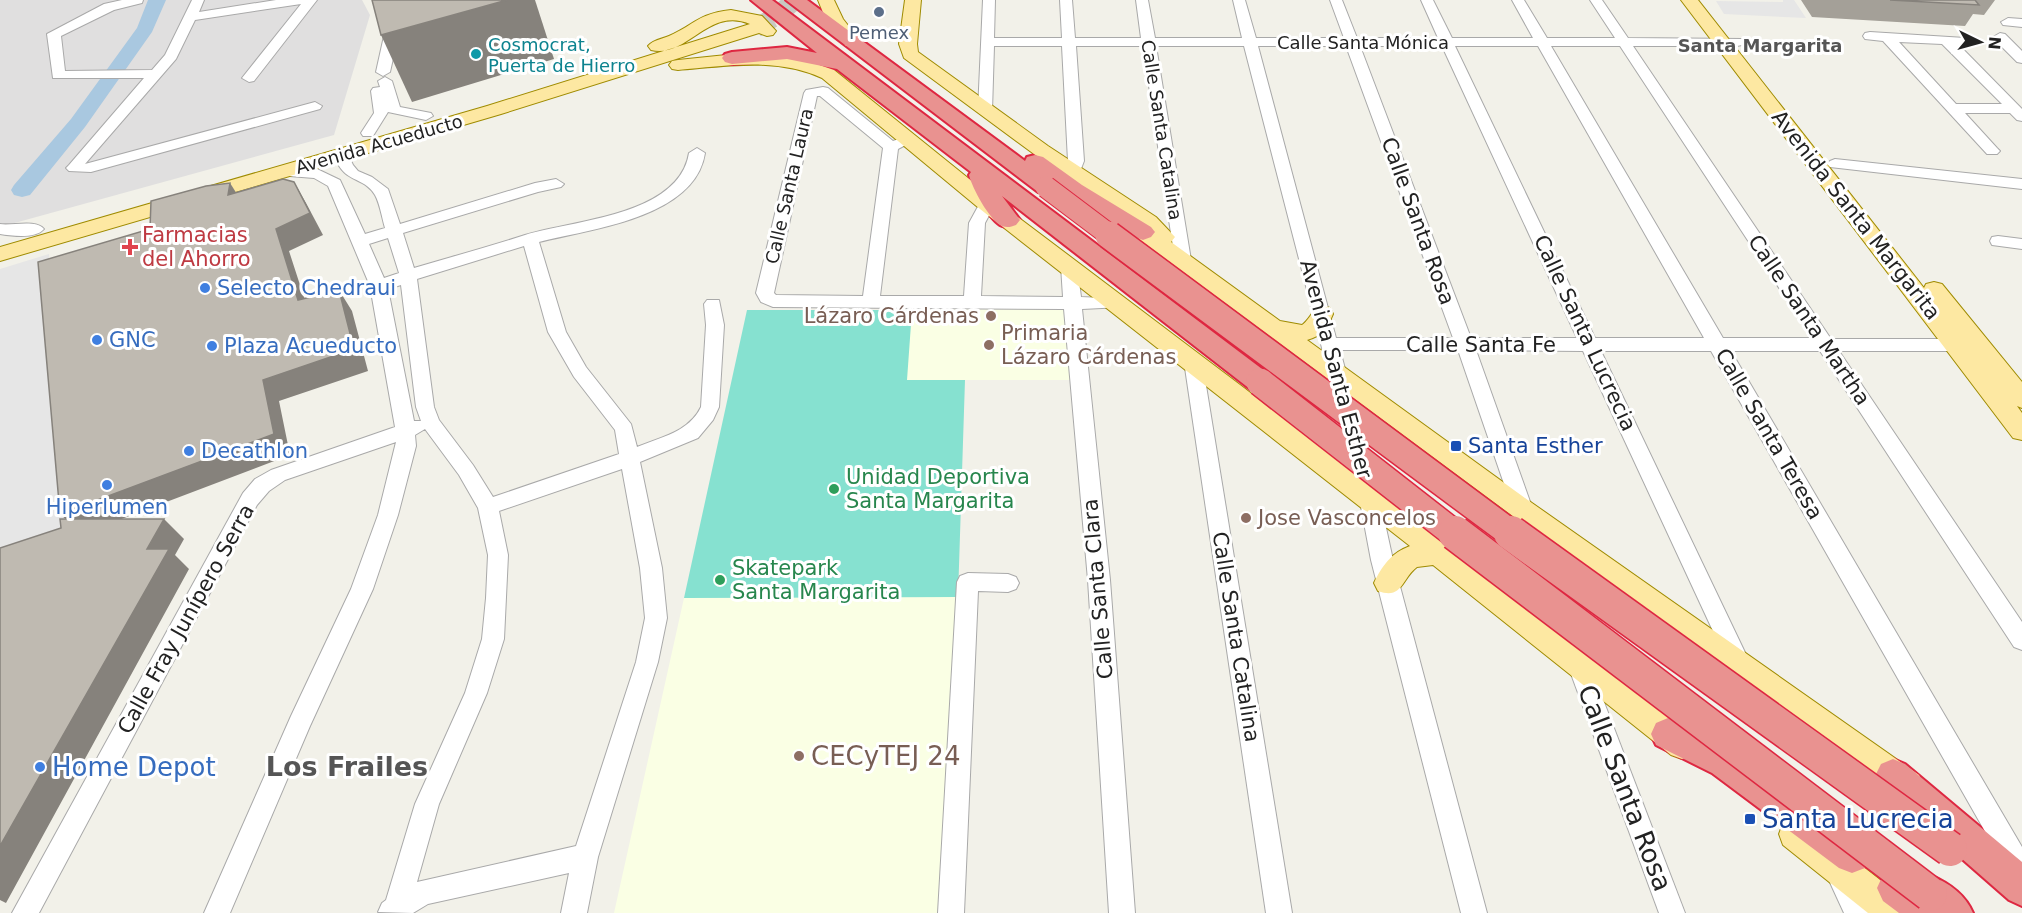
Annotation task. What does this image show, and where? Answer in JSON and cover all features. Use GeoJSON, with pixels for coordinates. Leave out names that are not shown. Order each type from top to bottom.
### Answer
{"type":"FeatureCollection","features":[{"type":"Feature","properties":{"kind":"highway"},"geometry":{"type":"LineString","coordinates":[[760,0],[978,167],[984,189],[1024,202],[1480,513],[1950,849],[2022,881]]}},
{"type":"Feature","properties":{"kind":"highway"},"geometry":{"type":"LineString","coordinates":[[795,0],[933,102],[994,133],[1074,190],[1143,232]]}},
{"type":"Feature","properties":{"kind":"highway"},"geometry":{"type":"LineString","coordinates":[[732,58],[787,53],[846,66]]}},
{"type":"Feature","properties":{"kind":"highway"},"geometry":{"type":"LineString","coordinates":[[933,102],[1024,202],[1938,907]]}},
{"type":"Feature","properties":{"kind":"highway"},"geometry":{"type":"LineString","coordinates":[[1668,734],[1724,761],[1938,907]]}},
{"type":"Feature","properties":{"kind":"highway"},"geometry":{"type":"LineString","coordinates":[[1893,776],[2022,881]]}},
{"type":"Feature","properties":{"kind":"main road"},"geometry":{"type":"LineString","coordinates":[[826,0],[835,20],[852,42]]}},
{"type":"Feature","properties":{"kind":"main road"},"geometry":{"type":"LineString","coordinates":[[913,0],[908,48],[913,57],[985,111],[1149,222],[1183,260]]}},
{"type":"Feature","properties":{"kind":"main road","name":"Avenida Santa Margarita"},"geometry":{"type":"LineString","coordinates":[[1689,0],[1730,42],[1835,164],[2010,390],[2022,430]]}},
{"type":"Feature","properties":{"kind":"main road","name":"Avenida Santa Margarita"},"geometry":{"type":"LineString","coordinates":[[1704,0],[1730,42],[1956,345],[2010,390]]}},
{"type":"Feature","properties":{"kind":"main road"},"geometry":{"type":"LineString","coordinates":[[648,49],[683,30],[693,21],[704,3]]}},
{"type":"Feature","properties":{"kind":"main road"},"geometry":{"type":"LineString","coordinates":[[494,110],[525,104],[623,76],[678,65],[732,58],[761,44],[767,34],[764,26],[745,17],[714,18],[699,24],[680,38],[573,72],[564,77]]}},
{"type":"Feature","properties":{"kind":"main road","name":"Avenida Acueducto"},"geometry":{"type":"LineString","coordinates":[[0,240],[426,116],[752,26],[494,110],[0,254]]}},
{"type":"Feature","properties":{"kind":"main road"},"geometry":{"type":"LineString","coordinates":[[678,65],[770,59],[807,64],[836,80],[987,204],[1024,202],[1069,266],[1895,913]]}},
{"type":"Feature","properties":{"kind":"main road"},"geometry":{"type":"LineString","coordinates":[[1143,232],[1303,351],[1336,372],[1523,510],[1893,776]]}},
{"type":"Feature","properties":{"kind":"main road"},"geometry":{"type":"LineString","coordinates":[[1270,326],[1296,334],[1306,333],[1318,325],[1322,314]]}},
{"type":"Feature","properties":{"kind":"main road"},"geometry":{"type":"LineString","coordinates":[[1277,403],[1298,395],[1309,380],[1311,359],[1303,351]]}},
{"type":"Feature","properties":{"kind":"main road"},"geometry":{"type":"LineString","coordinates":[[1235,394],[1260,401],[1293,402],[1311,396],[1326,386],[1336,372]]}},
{"type":"Feature","properties":{"kind":"main road"},"geometry":{"type":"LineString","coordinates":[[1370,500],[1378,482],[1392,470],[1413,463],[1430,462],[1448,465],[1472,473]]}},
{"type":"Feature","properties":{"kind":"main road"},"geometry":{"type":"LineString","coordinates":[[1405,528],[1397,509],[1398,484],[1404,477],[1430,462]]}},
{"type":"Feature","properties":{"kind":"main road"},"geometry":{"type":"LineString","coordinates":[[1388,582],[1401,562],[1416,555],[1439,554]]}},
{"type":"Feature","properties":{"kind":"street"},"geometry":{"type":"LineString","coordinates":[[92,0],[122,2]]}},
{"type":"Feature","properties":{"kind":"street"},"geometry":{"type":"LineString","coordinates":[[189,17],[302,0]]}},
{"type":"Feature","properties":{"kind":"street"},"geometry":{"type":"LineString","coordinates":[[249,78],[311,0]]}},
{"type":"Feature","properties":{"kind":"street"},"geometry":{"type":"LineString","coordinates":[[388,112],[381,78],[388,47],[397,23],[398,0]]}},
{"type":"Feature","properties":{"kind":"street"},"geometry":{"type":"LineString","coordinates":[[985,111],[989,0]]}},
{"type":"Feature","properties":{"kind":"street"},"geometry":{"type":"LineString","coordinates":[[1066,0],[1076,161],[1074,171]]}},
{"type":"Feature","properties":{"kind":"street","name":"Calle Santa Catalina"},"geometry":{"type":"LineString","coordinates":[[1142,0],[1183,260]]}},
{"type":"Feature","properties":{"kind":"street","name":"Avenida Santa Esther"},"geometry":{"type":"LineString","coordinates":[[1239,0],[1330,344],[1370,500],[1388,582],[1474,913]]}},
{"type":"Feature","properties":{"kind":"street","name":"Calle Santa Rosa"},"geometry":{"type":"LineString","coordinates":[[1336,0],[1465,345],[1523,510]]}},
{"type":"Feature","properties":{"kind":"street","name":"Calle Santa Lucrecia"},"geometry":{"type":"LineString","coordinates":[[1427,0],[1592,345],[1741,666]]}},
{"type":"Feature","properties":{"kind":"street","name":"Calle Santa Teresa"},"geometry":{"type":"LineString","coordinates":[[1518,0],[1718,345],[2022,881]]}},
{"type":"Feature","properties":{"kind":"street","name":"Calle Santa Martha"},"geometry":{"type":"LineString","coordinates":[[1596,0],[2022,640]]}},
{"type":"Feature","properties":{"kind":"street"},"geometry":{"type":"LineString","coordinates":[[195,1],[171,56],[158,74],[74,168],[86,169],[315,106]]}},
{"type":"Feature","properties":{"kind":"street"},"geometry":{"type":"LineString","coordinates":[[122,2],[58,31],[53,38],[58,75],[158,74]]}},
{"type":"Feature","properties":{"kind":"street"},"geometry":{"type":"LineString","coordinates":[[1870,36],[1954,41],[2018,113]]}},
{"type":"Feature","properties":{"kind":"street"},"geometry":{"type":"LineString","coordinates":[[1887,37],[1992,151]]}},
{"type":"Feature","properties":{"kind":"street"},"geometry":{"type":"LineString","coordinates":[[2022,45],[2004,41],[2022,59]]}},
{"type":"Feature","properties":{"kind":"street","name":"Calle Santa Mónica"},"geometry":{"type":"LineString","coordinates":[[988,42],[1730,42]]}},
{"type":"Feature","properties":{"kind":"street","name":"Calle Santa Laura"},"geometry":{"type":"LineString","coordinates":[[871,302],[773,301],[766,298],[765,293],[811,93],[823,91],[891,147]]}},
{"type":"Feature","properties":{"kind":"street"},"geometry":{"type":"LineString","coordinates":[[1953,108],[2018,113]]}},
{"type":"Feature","properties":{"kind":"street"},"geometry":{"type":"LineString","coordinates":[[388,112],[426,116]]}},
{"type":"Feature","properties":{"kind":"street"},"geometry":{"type":"LineString","coordinates":[[369,133],[388,112]]}},
{"type":"Feature","properties":{"kind":"street"},"geometry":{"type":"LineString","coordinates":[[910,139],[891,147],[871,302],[1116,303]]}},
{"type":"Feature","properties":{"kind":"street"},"geometry":{"type":"LineString","coordinates":[[379,286],[530,239],[629,213],[672,194],[682,185],[696,162],[697,153]]}},
{"type":"Feature","properties":{"kind":"street"},"geometry":{"type":"LineString","coordinates":[[342,155],[346,167],[352,174],[367,180],[382,192],[408,276],[425,407],[431,423],[466,470],[488,507],[498,555],[493,639],[476,693],[427,804],[394,911]]}},
{"type":"Feature","properties":{"kind":"street"},"geometry":{"type":"LineString","coordinates":[[1835,164],[2022,184]]}},
{"type":"Feature","properties":{"kind":"street"},"geometry":{"type":"LineString","coordinates":[[217,913],[299,724],[362,589],[388,515],[406,446],[406,430],[379,286],[335,183],[317,174],[282,172]]}},
{"type":"Feature","properties":{"kind":"street"},"geometry":{"type":"LineString","coordinates":[[360,241],[394,229],[556,184]]}},
{"type":"Feature","properties":{"kind":"street"},"geometry":{"type":"LineString","coordinates":[[972,301],[977,223],[987,204]]}},
{"type":"Feature","properties":{"kind":"street"},"geometry":{"type":"LineString","coordinates":[[0,229],[12,231],[36,229]]}},
{"type":"Feature","properties":{"kind":"street"},"geometry":{"type":"LineString","coordinates":[[530,239],[557,332],[580,372],[624,429],[651,568],[656,618],[647,662],[585,856],[574,913]]}},
{"type":"Feature","properties":{"kind":"street"},"geometry":{"type":"LineString","coordinates":[[1998,241],[2022,244]]}},
{"type":"Feature","properties":{"kind":"street","name":"Calle Santa Clara"},"geometry":{"type":"LineString","coordinates":[[1069,266],[1099,580],[1122,913]]}},
{"type":"Feature","properties":{"kind":"street"},"geometry":{"type":"LineString","coordinates":[[488,507],[628,459],[691,433],[704,420],[710,407],[715,325],[713,304]]}},
{"type":"Feature","properties":{"kind":"street","name":"Calle Santa Fe"},"geometry":{"type":"LineString","coordinates":[[1330,344],[1956,345]]}},
{"type":"Feature","properties":{"kind":"street","name":"Calle Santa Catalina"},"geometry":{"type":"LineString","coordinates":[[1193,361],[1279,913]]}},
{"type":"Feature","properties":{"kind":"street","name":"Calle Fray Junípero Serra"},"geometry":{"type":"LineString","coordinates":[[25,913],[250,500],[262,485],[278,475],[431,423]]}},
{"type":"Feature","properties":{"kind":"street"},"geometry":{"type":"LineString","coordinates":[[951,913],[968,582],[1008,583]]}},
{"type":"Feature","properties":{"kind":"street","name":"Calle Santa Rosa"},"geometry":{"type":"LineString","coordinates":[[1578,663],[1672,913]]}},
{"type":"Feature","properties":{"kind":"street"},"geometry":{"type":"LineString","coordinates":[[394,911],[423,892],[585,856]]}},
{"type":"Feature","properties":{"kind":"street"},"geometry":{"type":"LineString","coordinates":[[1835,866],[1858,913]]}},
{"type":"Feature","properties":{"kind":"shaded area"},"geometry":{"type":"Polygon","coordinates":[[[0,0],[362,0],[370,15],[334,135],[0,227],[0,0]]]}},
{"type":"Feature","properties":{"kind":"shaded area"},"geometry":{"type":"Polygon","coordinates":[[[1783,0],[1794,0],[1806,18],[1724,14],[1716,1],[1783,2],[1783,0]]]}},
{"type":"Feature","properties":{"kind":"shaded area"},"geometry":{"type":"Polygon","coordinates":[[[49,254],[68,533],[0,556],[0,269],[49,254]]]}},
{"type":"Feature","properties":{"kind":"shaded area","name":"Primaria Lázaro Cárdenas"},"geometry":{"type":"Polygon","coordinates":[[[1067,309],[1071,380],[906,380],[912,310],[1067,309]]]}},
{"type":"Feature","properties":{"kind":"shaded area","name":"Unidad Deportiva Santa Margarita"},"geometry":{"type":"Polygon","coordinates":[[[747,310],[912,310],[907,380],[965,380],[958,597],[684,598],[747,310]]]}},
{"type":"Feature","properties":{"kind":"shaded area","name":"CECyTEJ 24"},"geometry":{"type":"Polygon","coordinates":[[[958,597],[942,913],[614,913],[684,598],[958,597]]]}},
{"type":"Feature","properties":{"kind":"building"},"geometry":{"type":"Polygon","coordinates":[[[372,0],[507,0],[381,35],[372,0]]]}},
{"type":"Feature","properties":{"kind":"building"},"geometry":{"type":"Polygon","coordinates":[[[1890,0],[1975,0],[1979,5],[1890,0]]]}},
{"type":"Feature","properties":{"kind":"building","name":"Plaza Acueducto"},"geometry":{"type":"Polygon","coordinates":[[[283,179],[294,182],[310,213],[276,229],[298,300],[339,290],[354,349],[263,380],[274,434],[60,514],[38,262],[150,229],[151,201],[206,186],[230,183],[228,195],[283,179]]]}},
{"type":"Feature","properties":{"kind":"building","name":"Home Depot"},"geometry":{"type":"Polygon","coordinates":[[[60,519],[164,519],[147,549],[169,549],[0,846],[0,548],[61,528],[60,519]]]}},
{"type":"Feature","properties":{"kind":"waterway"},"geometry":{"type":"LineString","coordinates":[[22,190],[78,123],[146,28],[157,0]]}},
{"type":"Feature","properties":{"kind":"tunnel"},"geometry":{"type":"LineString","coordinates":[[756,28],[778,15],[795,0]]}},
{"type":"Feature","properties":{"kind":"place","name":"Pemex"},"geometry":{"type":"Point","coordinates":[879,12]}},
{"type":"Feature","properties":{"kind":"place","name":"Cosmocrat, Puerta de Hierro"},"geometry":{"type":"Point","coordinates":[476,54]}},
{"type":"Feature","properties":{"kind":"place","name":"Farmacias del Ahorro"},"geometry":{"type":"Point","coordinates":[130,247]}},
{"type":"Feature","properties":{"kind":"place","name":"Selecto Chedraui"},"geometry":{"type":"Point","coordinates":[205,288]}},
{"type":"Feature","properties":{"kind":"place","name":"Lázaro Cárdenas"},"geometry":{"type":"Point","coordinates":[991,316]}},
{"type":"Feature","properties":{"kind":"place","name":"GNC"},"geometry":{"type":"Point","coordinates":[97,340]}},
{"type":"Feature","properties":{"kind":"place","name":"Primaria Lázaro Cárdenas"},"geometry":{"type":"Point","coordinates":[989,345]}},
{"type":"Feature","properties":{"kind":"place","name":"Plaza Acueducto"},"geometry":{"type":"Point","coordinates":[212,346]}},
{"type":"Feature","properties":{"kind":"place","name":"Santa Esther"},"geometry":{"type":"Point","coordinates":[1456,446]}},
{"type":"Feature","properties":{"kind":"place","name":"Decathlon"},"geometry":{"type":"Point","coordinates":[189,451]}},
{"type":"Feature","properties":{"kind":"place","name":"Hiperlumen"},"geometry":{"type":"Point","coordinates":[107,485]}},
{"type":"Feature","properties":{"kind":"place","name":"Unidad Deportiva Santa Margarita"},"geometry":{"type":"Point","coordinates":[834,489]}},
{"type":"Feature","properties":{"kind":"place","name":"Jose Vasconcelos"},"geometry":{"type":"Point","coordinates":[1246,518]}},
{"type":"Feature","properties":{"kind":"place","name":"Skatepark Santa Margarita"},"geometry":{"type":"Point","coordinates":[720,580]}},
{"type":"Feature","properties":{"kind":"place","name":"CECyTEJ 24"},"geometry":{"type":"Point","coordinates":[799,756]}},
{"type":"Feature","properties":{"kind":"place","name":"Home Depot"},"geometry":{"type":"Point","coordinates":[40,767]}},
{"type":"Feature","properties":{"kind":"place","name":"Santa Lucrecia"},"geometry":{"type":"Point","coordinates":[1750,819]}},
{"type":"Feature","properties":{"kind":"district","name":"Santa Margarita"},"geometry":{"type":"Point","coordinates":[1760,45]}},
{"type":"Feature","properties":{"kind":"district","name":"Los Frailes"},"geometry":{"type":"Point","coordinates":[347,766]}}]}
